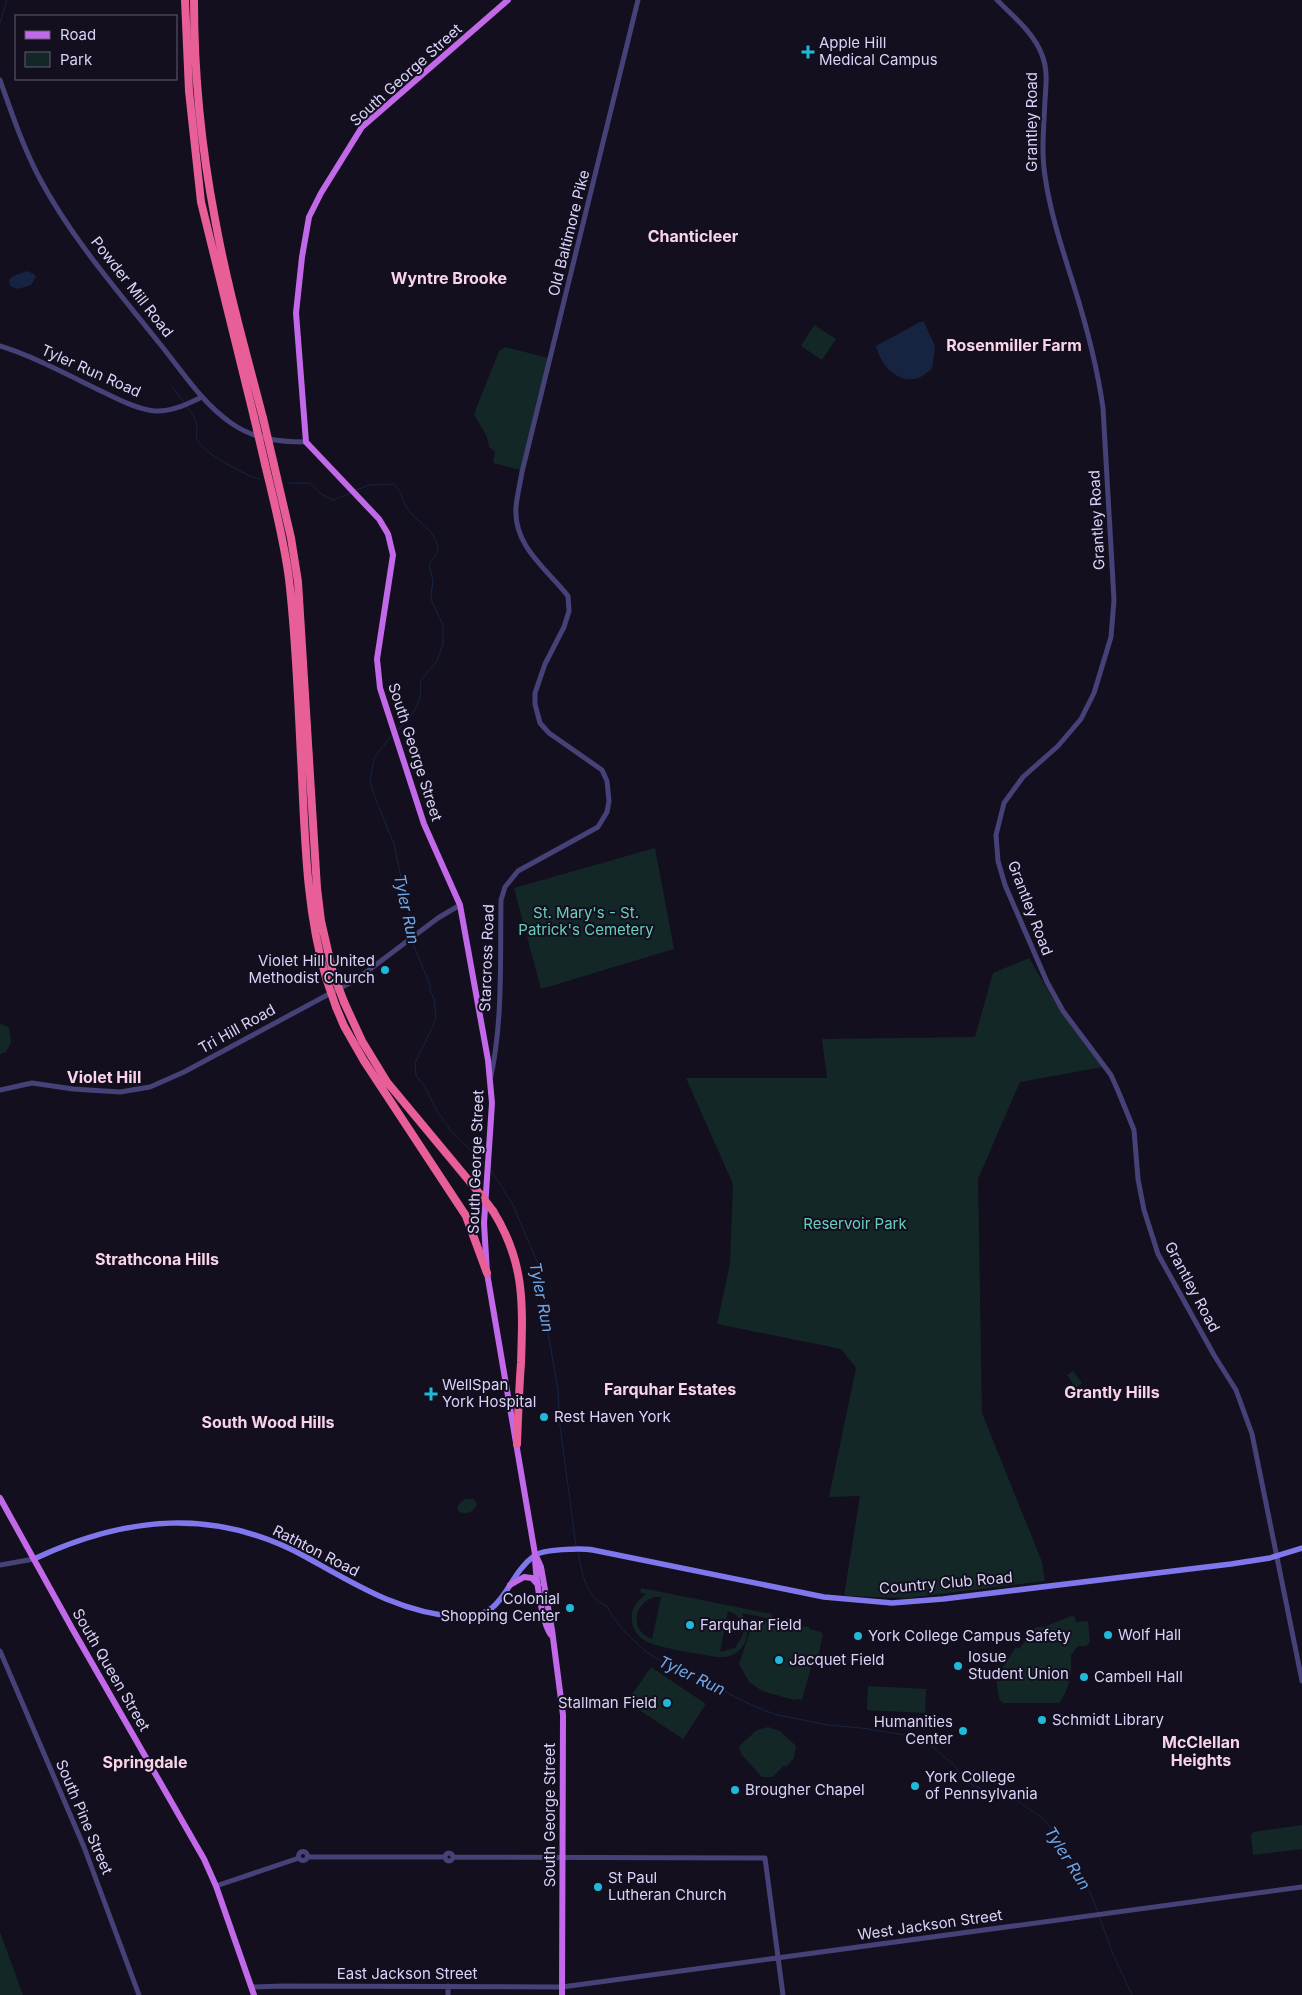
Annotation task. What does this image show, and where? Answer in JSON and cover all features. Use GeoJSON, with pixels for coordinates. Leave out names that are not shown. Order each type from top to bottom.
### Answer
{"type":"FeatureCollection","features":[{"type":"Feature","properties":{"kind":"highway"},"geometry":{"type":"LineString","coordinates":[[186,0],[189,92],[202,202],[265,464],[284,547],[289,579],[310,907],[319,953],[344,1026],[364,1062],[460,1206],[474,1233],[488,1273]]}},
{"type":"Feature","properties":{"kind":"highway"},"geometry":{"type":"LineString","coordinates":[[194,0],[196,72],[205,162],[219,241],[291,538],[298,582],[317,888],[324,938],[333,974],[344,1002],[362,1041],[387,1082],[480,1194],[493,1211],[509,1241],[518,1270],[521,1289],[522,1321],[517,1444]]}},
{"type":"Feature","properties":{"kind":"main road","name":"South George Street"},"geometry":{"type":"LineString","coordinates":[[508,0],[362,127],[313,207],[306,228],[296,313],[306,442],[384,526],[391,544],[392,565],[377,668],[380,688],[392,729],[424,824],[460,905],[491,1076],[492,1103],[484,1223],[488,1273],[535,1554],[538,1586],[544,1618],[551,1635]]}},
{"type":"Feature","properties":{"kind":"main road","name":"South Queen Street"},"geometry":{"type":"LineString","coordinates":[[0,1498],[77,1637],[196,1843],[216,1886],[254,1995]]}},
{"type":"Feature","properties":{"kind":"main road","name":"Rathton Road"},"geometry":{"type":"LineString","coordinates":[[34,1559],[82,1538],[118,1528],[169,1523],[229,1528],[264,1538],[305,1557],[350,1583],[394,1603],[431,1613],[462,1617],[485,1613],[500,1601],[525,1564],[535,1554]]}},
{"type":"Feature","properties":{"kind":"main road","name":"Country Club Road"},"geometry":{"type":"LineString","coordinates":[[535,1554],[577,1549],[816,1596],[850,1601],[892,1603],[1030,1589],[1278,1556],[1302,1548]]}},
{"type":"Feature","properties":{"kind":"main road","name":"South George Street"},"geometry":{"type":"LineString","coordinates":[[535,1554],[540,1567],[563,1715],[562,1995]]}},
{"type":"Feature","properties":{"kind":"main road"},"geometry":{"type":"LineString","coordinates":[[510,1585],[521,1578],[528,1577],[534,1580],[538,1586]]}},
{"type":"Feature","properties":{"kind":"street","name":"Old Baltimore Pike"},"geometry":{"type":"LineString","coordinates":[[522,472],[638,0]]}},
{"type":"Feature","properties":{"kind":"street","name":"Grantley Road"},"geometry":{"type":"LineString","coordinates":[[997,0],[1023,25],[1035,41],[1042,55],[1046,72],[1044,176],[1051,209],[1081,308],[1100,384],[1104,417],[1114,600],[1111,637],[1092,699],[1074,728],[1058,746],[1023,777],[1008,796],[998,824],[996,846],[998,861],[1005,885],[1047,982],[1063,1011],[1111,1074],[1120,1093],[1134,1130],[1138,1179],[1144,1210],[1157,1250],[1214,1355],[1236,1390],[1252,1434],[1302,1680]]}},
{"type":"Feature","properties":{"kind":"street","name":"Powder Mill Road"},"geometry":{"type":"LineString","coordinates":[[0,80],[24,147],[54,202],[101,268],[202,397],[232,424],[256,436],[278,442],[306,442]]}},
{"type":"Feature","properties":{"kind":"street","name":"Tyler Run Road"},"geometry":{"type":"LineString","coordinates":[[0,346],[129,404],[156,411],[170,410],[202,397]]}},
{"type":"Feature","properties":{"kind":"street","name":"Starcross Road"},"geometry":{"type":"LineString","coordinates":[[491,1076],[498,1004],[501,900],[505,887],[518,872],[598,827],[607,812],[609,800],[607,781],[602,770],[549,733],[540,723],[535,693],[545,664],[564,627],[570,604],[568,596],[530,552],[519,533],[516,509],[522,472]]}},
{"type":"Feature","properties":{"kind":"street","name":"Tri Hill Road"},"geometry":{"type":"LineString","coordinates":[[0,1090],[32,1083],[72,1089],[120,1092],[150,1087],[184,1072],[358,979],[438,918],[460,905]]}},
{"type":"Feature","properties":{"kind":"street","name":"Rathton Road"},"geometry":{"type":"LineString","coordinates":[[0,1565],[34,1559]]}},
{"type":"Feature","properties":{"kind":"street","name":"South Pine Street"},"geometry":{"type":"LineString","coordinates":[[0,1651],[89,1861],[139,1995]]}},
{"type":"Feature","properties":{"kind":"street"},"geometry":{"type":"LineString","coordinates":[[216,1886],[299,1858],[303,1861],[308,1857],[444,1857],[449,1861],[453,1857],[765,1858],[784,1995]]}},
{"type":"Feature","properties":{"kind":"street","name":"West Jackson Street"},"geometry":{"type":"LineString","coordinates":[[562,1987],[1302,1887]]}},
{"type":"Feature","properties":{"kind":"street"},"geometry":{"type":"LineString","coordinates":[[448,1986],[448,1995]]}},
{"type":"Feature","properties":{"kind":"street","name":"East Jackson Street"},"geometry":{"type":"LineString","coordinates":[[252,1987],[562,1987]]}},
{"type":"Feature","properties":{"kind":"green space"},"geometry":{"type":"Polygon","coordinates":[[[814,325],[836,339],[822,360],[801,346],[814,325]]]}},
{"type":"Feature","properties":{"kind":"green space"},"geometry":{"type":"Polygon","coordinates":[[[505,347],[549,358],[521,470],[493,463],[495,452],[489,447],[487,437],[474,414],[499,351],[505,347]]]}},
{"type":"Feature","properties":{"kind":"green space","name":"St. Mary's - St. Patrick's Cemetery"},"geometry":{"type":"Polygon","coordinates":[[[655,848],[674,949],[541,989],[514,888],[655,848]]]}},
{"type":"Feature","properties":{"kind":"green space","name":"Reservoir Park"},"geometry":{"type":"Polygon","coordinates":[[[1029,958],[1062,1014],[1103,1067],[1020,1082],[978,1179],[982,1413],[1042,1562],[1045,1581],[907,1598],[844,1596],[860,1496],[829,1497],[856,1368],[841,1349],[717,1324],[730,1264],[733,1184],[686,1078],[827,1078],[822,1039],[975,1037],[993,973],[1029,958]]]}},
{"type":"Feature","properties":{"kind":"green space"},"geometry":{"type":"Polygon","coordinates":[[[0,1024],[9,1027],[11,1042],[6,1052],[0,1054],[0,1024]]]}},
{"type":"Feature","properties":{"kind":"green space"},"geometry":{"type":"Polygon","coordinates":[[[1073,1371],[1082,1383],[1076,1388],[1067,1375],[1073,1371]]]}},
{"type":"Feature","properties":{"kind":"green space"},"geometry":{"type":"Polygon","coordinates":[[[465,1499],[474,1499],[477,1504],[470,1512],[459,1512],[457,1508],[465,1499]]]}},
{"type":"Feature","properties":{"kind":"green space","name":"Farquhar Field"},"geometry":{"type":"Polygon","coordinates":[[[641,1588],[772,1614],[771,1619],[742,1613],[747,1629],[744,1644],[734,1654],[726,1657],[717,1657],[668,1648],[650,1643],[641,1638],[632,1623],[635,1605],[646,1594],[640,1593],[641,1588]],[[655,1597],[642,1605],[637,1617],[640,1629],[652,1639],[661,1597],[655,1597]],[[728,1611],[720,1652],[735,1648],[743,1635],[743,1627],[740,1620],[735,1614],[728,1611]]]}},
{"type":"Feature","properties":{"kind":"green space"},"geometry":{"type":"Polygon","coordinates":[[[1071,1616],[1075,1617],[1076,1622],[1088,1621],[1090,1642],[1086,1646],[1078,1646],[1071,1655],[1070,1680],[1063,1698],[1059,1703],[1003,1703],[999,1699],[996,1678],[1016,1647],[1019,1649],[1036,1627],[1044,1627],[1071,1616]]]}},
{"type":"Feature","properties":{"kind":"green space","name":"Jacquet Field"},"geometry":{"type":"Polygon","coordinates":[[[790,1618],[791,1624],[809,1627],[809,1629],[821,1632],[823,1635],[817,1661],[812,1664],[802,1700],[794,1700],[762,1691],[749,1682],[739,1664],[753,1621],[757,1619],[770,1623],[790,1618]]]}},
{"type":"Feature","properties":{"kind":"green space","name":"Stallman Field"},"geometry":{"type":"Polygon","coordinates":[[[651,1667],[706,1704],[683,1739],[627,1702],[651,1667]]]}},
{"type":"Feature","properties":{"kind":"green space"},"geometry":{"type":"Polygon","coordinates":[[[868,1686],[926,1689],[925,1713],[867,1710],[868,1686]]]}},
{"type":"Feature","properties":{"kind":"green space"},"geometry":{"type":"Polygon","coordinates":[[[768,1727],[780,1731],[796,1746],[794,1758],[786,1767],[784,1765],[773,1777],[762,1777],[741,1754],[739,1746],[757,1730],[768,1727]]]}},
{"type":"Feature","properties":{"kind":"green space"},"geometry":{"type":"Polygon","coordinates":[[[1302,1825],[1302,1849],[1253,1855],[1251,1835],[1253,1832],[1302,1825]]]}},
{"type":"Feature","properties":{"kind":"green space"},"geometry":{"type":"Polygon","coordinates":[[[0,1932],[23,1995],[0,1995],[0,1932]]]}},
{"type":"Feature","properties":{"kind":"water"},"geometry":{"type":"Polygon","coordinates":[[[27,271],[36,277],[31,285],[18,289],[10,286],[9,280],[13,276],[27,271]]]}},
{"type":"Feature","properties":{"kind":"water"},"geometry":{"type":"Polygon","coordinates":[[[920,322],[924,322],[935,346],[932,369],[919,378],[911,379],[897,376],[886,366],[876,346],[920,322]]]}},
{"type":"Feature","properties":{"kind":"waterway"},"geometry":{"type":"LineString","coordinates":[[0,23],[7,0]]}},
{"type":"Feature","properties":{"kind":"waterway","name":"Tyler Run"},"geometry":{"type":"LineString","coordinates":[[172,387],[184,402]]}},
{"type":"Feature","properties":{"kind":"waterway","name":"Tyler Run"},"geometry":{"type":"LineString","coordinates":[[186,405],[196,420],[197,437],[202,446],[226,463],[260,479]]}},
{"type":"Feature","properties":{"kind":"waterway","name":"Tyler Run"},"geometry":{"type":"LineString","coordinates":[[289,483],[310,483],[321,494],[333,500],[351,493]]}},
{"type":"Feature","properties":{"kind":"waterway","name":"Tyler Run"},"geometry":{"type":"LineString","coordinates":[[356,490],[370,485],[394,484],[399,490],[407,508],[433,536],[438,548],[429,565],[433,581],[432,602],[443,625],[443,644],[437,661],[421,680],[419,701],[405,724],[397,730]]}},
{"type":"Feature","properties":{"kind":"waterway","name":"Tyler Run"},"geometry":{"type":"LineString","coordinates":[[393,734],[374,758],[370,781],[394,844],[413,934]]}},
{"type":"Feature","properties":{"kind":"waterway","name":"Tyler Run"},"geometry":{"type":"LineString","coordinates":[[413,940],[430,985],[436,1016],[415,1063],[416,1076],[424,1085],[437,1111],[451,1131],[485,1164]]}},
{"type":"Feature","properties":{"kind":"waterway","name":"Tyler Run"},"geometry":{"type":"LineString","coordinates":[[491,1171],[512,1203],[539,1266],[558,1390],[560,1426],[576,1546]]}},
{"type":"Feature","properties":{"kind":"waterway","name":"Tyler Run"},"geometry":{"type":"LineString","coordinates":[[578,1553],[586,1584],[594,1597],[607,1606],[625,1632],[645,1651],[661,1661],[694,1674],[737,1698],[778,1715],[828,1725],[912,1736],[926,1741],[954,1765],[969,1783],[990,1793],[1016,1800],[1044,1819],[1057,1837],[1073,1869],[1090,1892],[1098,1912]]}},
{"type":"Feature","properties":{"kind":"waterway","name":"Tyler Run"},"geometry":{"type":"LineString","coordinates":[[1099,1916],[1113,1954],[1132,1995]]}},
{"type":"Feature","properties":{"kind":"place","name":"Apple Hill Medical Campus"},"geometry":{"type":"Point","coordinates":[808,52]}},
{"type":"Feature","properties":{"kind":"place","name":"Violet Hill United Methodist Church"},"geometry":{"type":"Point","coordinates":[385,970]}},
{"type":"Feature","properties":{"kind":"place","name":"WellSpan York Hospital"},"geometry":{"type":"Point","coordinates":[431,1394]}},
{"type":"Feature","properties":{"kind":"place","name":"Rest Haven York"},"geometry":{"type":"Point","coordinates":[544,1417]}},
{"type":"Feature","properties":{"kind":"place","name":"Colonial Shopping Center"},"geometry":{"type":"Point","coordinates":[570,1608]}},
{"type":"Feature","properties":{"kind":"place","name":"Farquhar Field"},"geometry":{"type":"Point","coordinates":[690,1625]}},
{"type":"Feature","properties":{"kind":"place","name":"Wolf Hall"},"geometry":{"type":"Point","coordinates":[1108,1635]}},
{"type":"Feature","properties":{"kind":"place","name":"York College Campus Safety"},"geometry":{"type":"Point","coordinates":[858,1636]}},
{"type":"Feature","properties":{"kind":"place","name":"Jacquet Field"},"geometry":{"type":"Point","coordinates":[779,1660]}},
{"type":"Feature","properties":{"kind":"place","name":"Iosue Student Union"},"geometry":{"type":"Point","coordinates":[958,1666]}},
{"type":"Feature","properties":{"kind":"place","name":"Cambell Hall"},"geometry":{"type":"Point","coordinates":[1084,1677]}},
{"type":"Feature","properties":{"kind":"place","name":"Stallman Field"},"geometry":{"type":"Point","coordinates":[667,1703]}},
{"type":"Feature","properties":{"kind":"place","name":"Schmidt Library"},"geometry":{"type":"Point","coordinates":[1042,1720]}},
{"type":"Feature","properties":{"kind":"place","name":"Humanities Center"},"geometry":{"type":"Point","coordinates":[963,1731]}},
{"type":"Feature","properties":{"kind":"place","name":"York College of Pennsylvania"},"geometry":{"type":"Point","coordinates":[915,1786]}},
{"type":"Feature","properties":{"kind":"place","name":"Brougher Chapel"},"geometry":{"type":"Point","coordinates":[735,1790]}},
{"type":"Feature","properties":{"kind":"place","name":"St Paul Lutheran Church"},"geometry":{"type":"Point","coordinates":[598,1887]}},
{"type":"Feature","properties":{"kind":"district","name":"Chanticleer"},"geometry":{"type":"Point","coordinates":[693,236]}},
{"type":"Feature","properties":{"kind":"district","name":"Wyntre Brooke"},"geometry":{"type":"Point","coordinates":[449,278]}},
{"type":"Feature","properties":{"kind":"district","name":"Rosenmiller Farm"},"geometry":{"type":"Point","coordinates":[1014,345]}},
{"type":"Feature","properties":{"kind":"district","name":"Violet Hill"},"geometry":{"type":"Point","coordinates":[104,1077]}},
{"type":"Feature","properties":{"kind":"district","name":"Strathcona Hills"},"geometry":{"type":"Point","coordinates":[157,1259]}},
{"type":"Feature","properties":{"kind":"district","name":"Farquhar Estates"},"geometry":{"type":"Point","coordinates":[670,1389]}},
{"type":"Feature","properties":{"kind":"district","name":"Grantly Hills"},"geometry":{"type":"Point","coordinates":[1112,1392]}},
{"type":"Feature","properties":{"kind":"district","name":"South Wood Hills"},"geometry":{"type":"Point","coordinates":[268,1422]}},
{"type":"Feature","properties":{"kind":"district","name":"McClellan Heights"},"geometry":{"type":"Point","coordinates":[1201,1751]}},
{"type":"Feature","properties":{"kind":"district","name":"Springdale"},"geometry":{"type":"Point","coordinates":[145,1762]}}]}
